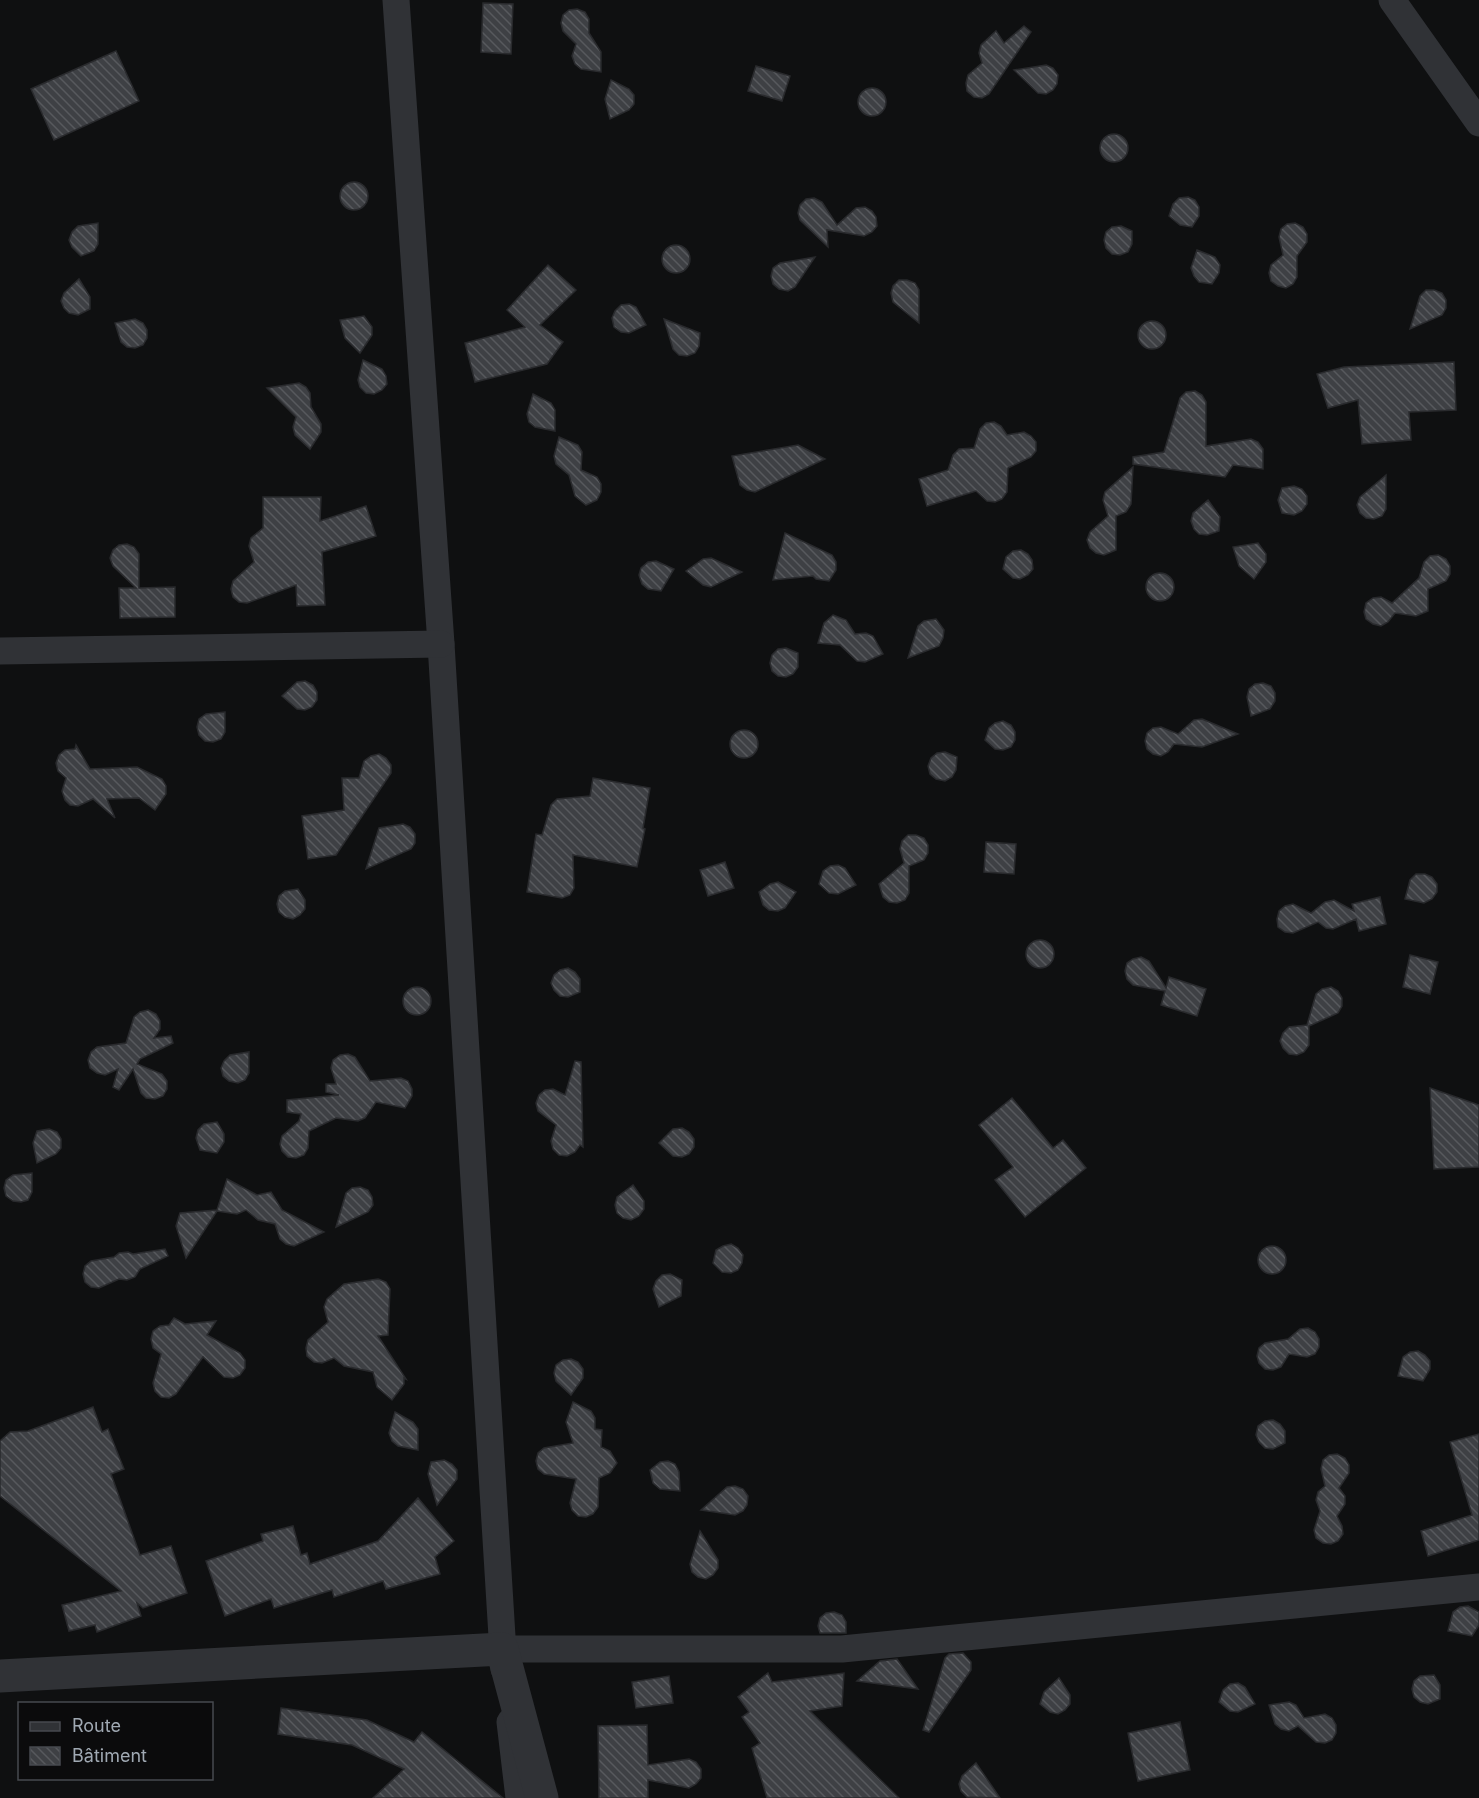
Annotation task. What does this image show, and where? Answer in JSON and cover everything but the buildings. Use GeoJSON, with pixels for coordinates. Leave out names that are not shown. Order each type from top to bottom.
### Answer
{"type":"FeatureCollection","features":[{"type":"Feature","properties":{"kind":"street"},"geometry":{"type":"LineString","coordinates":[[396,0],[441,644],[502,1649],[519,1798]]}},
{"type":"Feature","properties":{"kind":"street"},"geometry":{"type":"LineString","coordinates":[[1392,0],[1479,123]]}},
{"type":"Feature","properties":{"kind":"street"},"geometry":{"type":"LineString","coordinates":[[0,651],[441,644]]}},
{"type":"Feature","properties":{"kind":"street"},"geometry":{"type":"LineString","coordinates":[[0,1676],[502,1649],[842,1649],[1479,1587]]}},
{"type":"Feature","properties":{"kind":"street"},"geometry":{"type":"LineString","coordinates":[[502,1649],[542,1798]]}}]}
